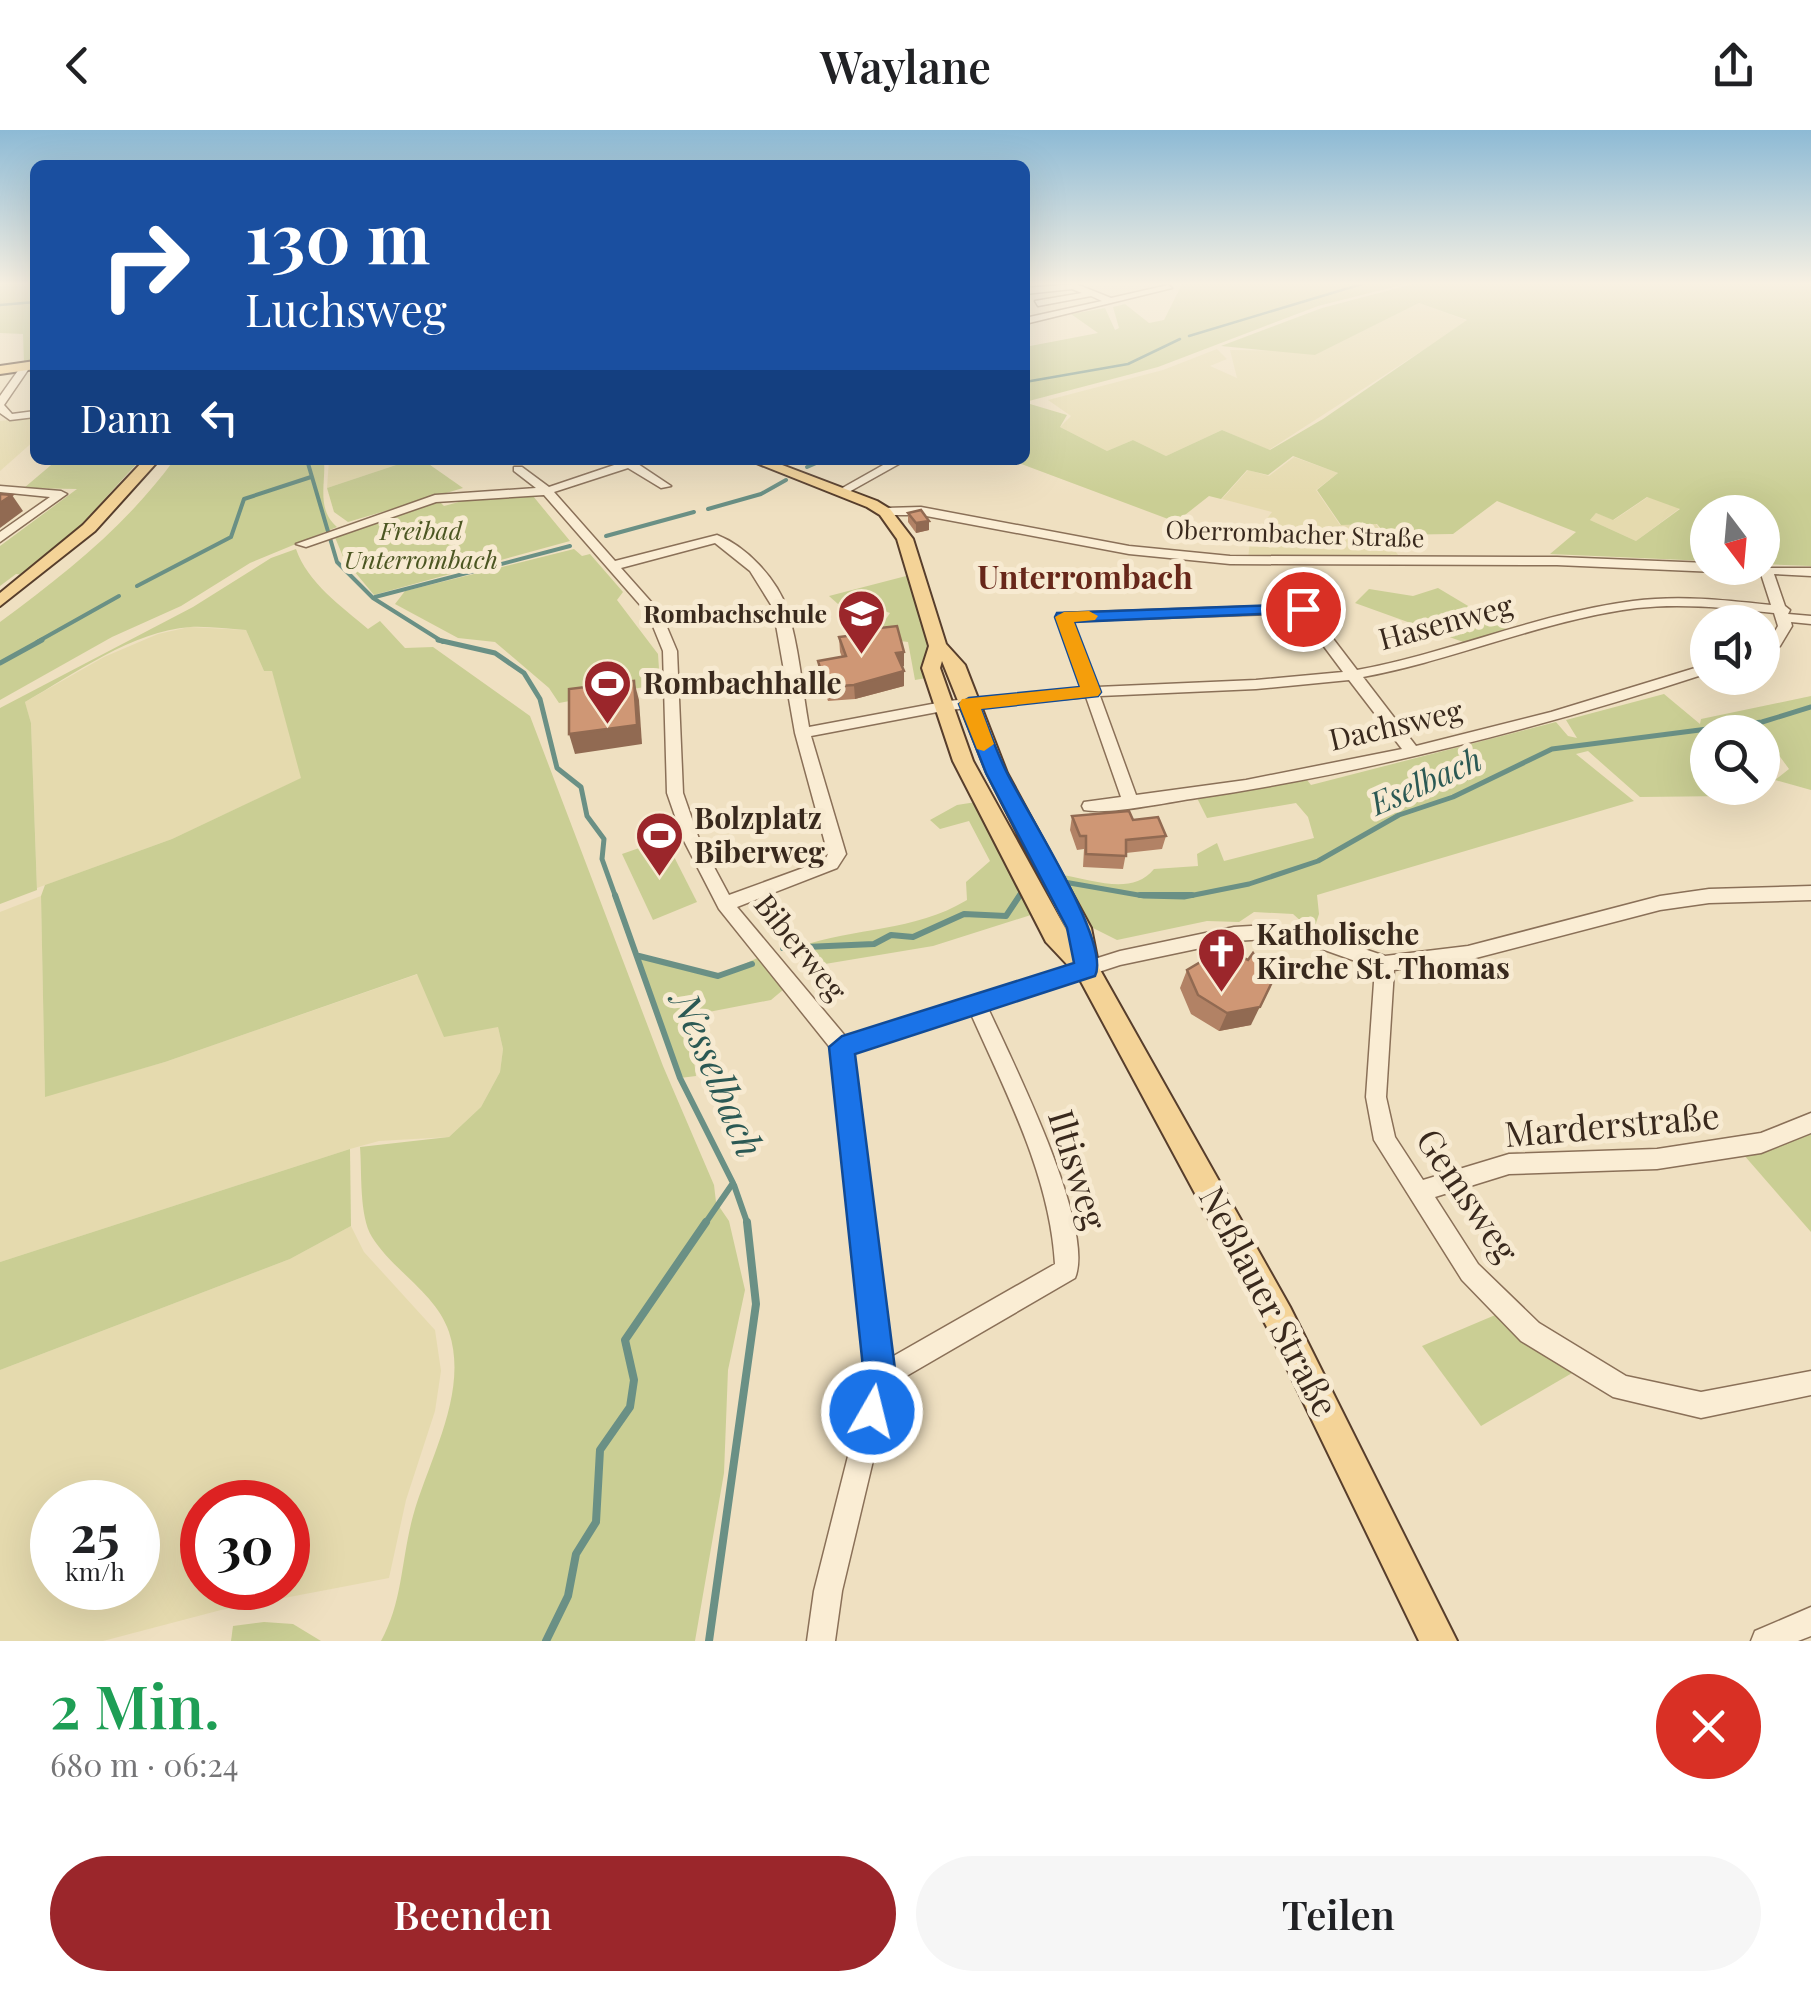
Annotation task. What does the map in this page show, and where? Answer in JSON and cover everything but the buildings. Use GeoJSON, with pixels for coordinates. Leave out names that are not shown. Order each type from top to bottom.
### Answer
{"type":"FeatureCollection","features":[{"type":"Feature","properties":{"kind":"main road"},"geometry":{"type":"LineString","coordinates":[[0,370],[30,369]]}},
{"type":"Feature","properties":{"kind":"main road"},"geometry":{"type":"LineString","coordinates":[[0,601],[89,528],[147,465]]}},
{"type":"Feature","properties":{"kind":"main road"},"geometry":{"type":"LineString","coordinates":[[770,465],[843,491],[885,512]]}},
{"type":"Feature","properties":{"kind":"main road","name":"Neßlauer Straße"},"geometry":{"type":"LineString","coordinates":[[885,512],[906,539],[938,646],[956,665],[997,773],[1079,928],[1087,969]]}},
{"type":"Feature","properties":{"kind":"main road","name":"Neßlauer Straße"},"geometry":{"type":"LineString","coordinates":[[938,646],[931,668],[942,707],[978,792],[1054,934],[1087,969],[1279,1318],[1438,1641]]}},
{"type":"Feature","properties":{"kind":"street"},"geometry":{"type":"LineString","coordinates":[[30,369],[0,406],[10,418],[30,415]]}},
{"type":"Feature","properties":{"kind":"street"},"geometry":{"type":"LineString","coordinates":[[302,544],[435,500],[547,491],[627,465]]}},
{"type":"Feature","properties":{"kind":"street"},"geometry":{"type":"LineString","coordinates":[[640,465],[665,486]]}},
{"type":"Feature","properties":{"kind":"street"},"geometry":{"type":"LineString","coordinates":[[843,491],[891,465]]}},
{"type":"Feature","properties":{"kind":"street","name":"Biberweg"},"geometry":{"type":"LineString","coordinates":[[518,469],[547,491],[654,613],[670,651],[676,793],[709,880],[842,1047],[880,1377],[828,1591],[821,1641]]}},
{"type":"Feature","properties":{"kind":"street"},"geometry":{"type":"LineString","coordinates":[[0,489],[61,494],[0,538]]}},
{"type":"Feature","properties":{"kind":"street","name":"Oberrombacher Straße"},"geometry":{"type":"LineString","coordinates":[[885,512],[939,514],[1130,550],[1230,560],[1557,561],[1690,566]]}},
{"type":"Feature","properties":{"kind":"street"},"geometry":{"type":"LineString","coordinates":[[612,566],[717,540],[734,548],[772,592],[780,608],[803,733],[837,854],[831,864],[726,904]]}},
{"type":"Feature","properties":{"kind":"street","name":"Oberrombacher Straße"},"geometry":{"type":"LineString","coordinates":[[1780,571],[1811,572]]}},
{"type":"Feature","properties":{"kind":"street"},"geometry":{"type":"LineString","coordinates":[[1772,585],[1784,614],[1780,636]]}},
{"type":"Feature","properties":{"kind":"street","name":"Hasenweg"},"geometry":{"type":"LineString","coordinates":[[803,733],[969,704],[1092,692],[1220,689],[1353,675],[1399,667],[1630,605],[1696,602],[1811,620]]}},
{"type":"Feature","properties":{"kind":"street"},"geometry":{"type":"LineString","coordinates":[[1132,802],[1064,617],[1303,609],[1412,752]]}},
{"type":"Feature","properties":{"kind":"street","name":"Dachsweg"},"geometry":{"type":"LineString","coordinates":[[1090,806],[1269,783],[1412,752],[1624,696],[1690,674]]}},
{"type":"Feature","properties":{"kind":"street"},"geometry":{"type":"LineString","coordinates":[[842,1047],[1174,944],[1268,932],[1317,940],[1385,964],[1468,953],[1660,903],[1708,896],[1811,892]]}},
{"type":"Feature","properties":{"kind":"street","name":"Gemsweg"},"geometry":{"type":"LineString","coordinates":[[1385,964],[1376,1106],[1386,1140],[1470,1272],[1530,1332],[1622,1388],[1701,1405],[1743,1400],[1811,1383]]}},
{"type":"Feature","properties":{"kind":"street","name":"Iltisweg"},"geometry":{"type":"LineString","coordinates":[[880,1377],[1067,1270],[1068,1247],[1036,1141],[977,1005]]}},
{"type":"Feature","properties":{"kind":"street","name":"Marderstraße"},"geometry":{"type":"LineString","coordinates":[[1418,1192],[1509,1164],[1656,1160],[1761,1144],[1811,1123]]}},
{"type":"Feature","properties":{"kind":"street"},"geometry":{"type":"LineString","coordinates":[[1766,1641],[1811,1620]]}},
{"type":"Feature","properties":{"kind":"shaded area"},"geometry":{"type":"Polygon","coordinates":[[[1203,355],[1223,355],[1227,359],[1210,366],[1237,378],[1231,355],[1416,355],[1269,450],[1222,430],[1166,456],[1133,440],[1107,451],[1060,427],[1071,416],[1048,400],[1163,370],[1203,355]]]}},
{"type":"Feature","properties":{"kind":"shaded area"},"geometry":{"type":"Polygon","coordinates":[[[30,418],[30,444],[0,471],[0,421],[30,418]]]}},
{"type":"Feature","properties":{"kind":"shaded area"},"geometry":{"type":"Polygon","coordinates":[[[1294,457],[1338,473],[1316,490],[1340,525],[1376,524],[1401,559],[1248,559],[1250,541],[1272,512],[1222,499],[1248,470],[1269,476],[1294,457]]]}},
{"type":"Feature","properties":{"kind":"shaded area"},"geometry":{"type":"Polygon","coordinates":[[[329,465],[396,465],[327,488],[329,465]]]}},
{"type":"Feature","properties":{"kind":"shaded area"},"geometry":{"type":"Polygon","coordinates":[[[1648,497],[1680,508],[1636,541],[1590,520],[1596,513],[1614,520],[1648,497]]]}},
{"type":"Feature","properties":{"kind":"shaded area"},"geometry":{"type":"Polygon","coordinates":[[[189,627],[246,630],[264,671],[272,670],[302,778],[172,839],[37,888],[31,723],[25,702],[104,657],[158,634],[189,627]]]}},
{"type":"Feature","properties":{"kind":"shaded area"},"geometry":{"type":"Polygon","coordinates":[[[41,896],[45,1096],[165,1062],[418,974],[498,1027],[503,1049],[500,1072],[481,1107],[449,1137],[379,1141],[350,1149],[0,1262],[0,912],[41,896]]]}},
{"type":"Feature","properties":{"kind":"shaded area"},"geometry":{"type":"Polygon","coordinates":[[[351,1226],[364,1252],[435,1330],[441,1371],[435,1411],[406,1500],[389,1578],[310,1593],[310,1480],[180,1480],[180,1610],[221,1610],[103,1641],[0,1641],[0,1370],[290,1259],[351,1226]]]}},
{"type":"Feature","properties":{"kind":"green space"},"geometry":{"type":"Polygon","coordinates":[[[1030,355],[1191,355],[1030,401],[1030,355]]]}},
{"type":"Feature","properties":{"kind":"green space"},"geometry":{"type":"Polygon","coordinates":[[[1417,355],[1811,355],[1811,566],[1780,565],[1780,495],[1690,495],[1690,560],[1550,554],[1576,532],[1497,501],[1453,534],[1386,535],[1377,524],[1341,525],[1317,490],[1338,473],[1293,456],[1268,475],[1247,470],[1221,499],[1209,496],[1176,522],[1024,465],[1030,465],[1030,404],[1067,415],[1060,427],[1107,451],[1133,440],[1166,456],[1222,430],[1270,450],[1417,355]],[[1647,497],[1613,520],[1596,513],[1590,520],[1636,541],[1680,509],[1647,497]]]}},
{"type":"Feature","properties":{"kind":"green space"},"geometry":{"type":"Polygon","coordinates":[[[51,465],[135,465],[68,539],[24,575],[16,574],[0,586],[0,546],[77,489],[24,488],[51,465]]]}},
{"type":"Feature","properties":{"kind":"green space"},"geometry":{"type":"Polygon","coordinates":[[[170,465],[324,465],[324,504],[337,527],[250,563],[181,606],[112,637],[0,700],[0,622],[93,548],[170,465]]]}},
{"type":"Feature","properties":{"kind":"green space"},"geometry":{"type":"Polygon","coordinates":[[[396,465],[430,465],[463,488],[348,522],[334,512],[327,488],[396,465]]]}},
{"type":"Feature","properties":{"kind":"green space","name":"Freibad Unterrombach"},"geometry":{"type":"Polygon","coordinates":[[[533,496],[570,541],[374,595],[344,559],[334,535],[438,500],[444,506],[470,499],[533,496]]]}},
{"type":"Feature","properties":{"kind":"green space"},"geometry":{"type":"Polygon","coordinates":[[[296,549],[317,583],[368,629],[380,621],[405,648],[433,647],[530,716],[663,1066],[714,1185],[716,1202],[729,1221],[745,1290],[728,1370],[724,1473],[695,1641],[381,1641],[398,1595],[413,1516],[451,1402],[454,1355],[449,1332],[434,1305],[372,1237],[363,1206],[360,1147],[449,1137],[481,1107],[500,1072],[503,1049],[498,1027],[444,1037],[417,974],[165,1062],[45,1097],[41,896],[45,885],[172,839],[301,778],[272,671],[264,671],[246,630],[190,627],[147,636],[25,702],[31,723],[37,890],[0,904],[0,708],[193,607],[271,558],[296,549]]]}},
{"type":"Feature","properties":{"kind":"green space"},"geometry":{"type":"Polygon","coordinates":[[[574,549],[582,556],[590,554],[623,592],[617,600],[658,654],[660,684],[559,703],[549,688],[495,642],[458,638],[395,604],[405,591],[574,549]]]}},
{"type":"Feature","properties":{"kind":"green space"},"geometry":{"type":"Polygon","coordinates":[[[910,575],[934,648],[932,677],[915,680],[908,642],[856,635],[853,623],[871,621],[882,625],[890,613],[867,605],[864,596],[838,604],[829,596],[910,575]]]}},
{"type":"Feature","properties":{"kind":"green space"},"geometry":{"type":"Polygon","coordinates":[[[1438,588],[1510,631],[1466,643],[1355,603],[1369,589],[1413,596],[1438,588]]]}},
{"type":"Feature","properties":{"kind":"green space"},"geometry":{"type":"Polygon","coordinates":[[[1664,694],[1690,716],[1690,796],[1640,797],[1588,751],[1576,754],[1634,801],[1317,895],[1319,914],[1313,932],[1293,914],[1254,912],[1239,922],[1207,921],[1117,940],[1091,927],[1063,875],[1124,884],[1145,877],[1154,869],[1198,866],[1197,854],[1217,843],[1224,861],[1314,838],[1308,817],[1296,803],[1207,818],[1197,798],[1307,780],[1311,785],[1556,722],[1568,736],[1577,738],[1566,720],[1664,694]]]}},
{"type":"Feature","properties":{"kind":"green space"},"geometry":{"type":"Polygon","coordinates":[[[1811,696],[1811,790],[1780,781],[1780,776],[1789,769],[1780,757],[1780,715],[1720,715],[1811,696]]]}},
{"type":"Feature","properties":{"kind":"green space"},"geometry":{"type":"Polygon","coordinates":[[[976,802],[1034,914],[933,946],[819,965],[799,947],[905,924],[967,900],[966,882],[990,861],[969,821],[940,829],[930,820],[957,805],[976,802]]]}},
{"type":"Feature","properties":{"kind":"green space","name":"Bolzplatz Biberweg"},"geometry":{"type":"Polygon","coordinates":[[[665,839],[697,902],[653,920],[622,854],[665,839]]]}},
{"type":"Feature","properties":{"kind":"green space"},"geometry":{"type":"Polygon","coordinates":[[[766,954],[790,984],[771,1000],[688,1016],[696,1076],[680,1078],[639,956],[718,976],[766,954]]]}},
{"type":"Feature","properties":{"kind":"green space"},"geometry":{"type":"Polygon","coordinates":[[[1811,1134],[1811,1232],[1743,1154],[1811,1134]]]}},
{"type":"Feature","properties":{"kind":"green space"},"geometry":{"type":"Polygon","coordinates":[[[350,1149],[351,1226],[290,1259],[0,1370],[0,1262],[350,1149]]]}},
{"type":"Feature","properties":{"kind":"green space"},"geometry":{"type":"Polygon","coordinates":[[[1500,1313],[1579,1369],[1481,1426],[1422,1346],[1500,1313]]]}},
{"type":"Feature","properties":{"kind":"green space"},"geometry":{"type":"Polygon","coordinates":[[[293,1624],[321,1641],[231,1641],[233,1626],[293,1624]]]}},
{"type":"Feature","properties":{"kind":"waterway"},"geometry":{"type":"LineString","coordinates":[[1030,381],[1128,364],[1148,355]]}},
{"type":"Feature","properties":{"kind":"waterway"},"geometry":{"type":"LineString","coordinates":[[308,465],[337,562],[373,598],[441,641]]}},
{"type":"Feature","properties":{"kind":"waterway"},"geometry":{"type":"LineString","coordinates":[[807,467],[812,465]]}},
{"type":"Feature","properties":{"kind":"waterway"},"geometry":{"type":"LineString","coordinates":[[137,586],[231,537],[244,499],[311,477]]}},
{"type":"Feature","properties":{"kind":"waterway"},"geometry":{"type":"LineString","coordinates":[[708,509],[761,494],[786,480]]}},
{"type":"Feature","properties":{"kind":"waterway"},"geometry":{"type":"LineString","coordinates":[[606,536],[694,512]]}},
{"type":"Feature","properties":{"kind":"waterway"},"geometry":{"type":"LineString","coordinates":[[375,597],[570,546]]}},
{"type":"Feature","properties":{"kind":"waterway"},"geometry":{"type":"LineString","coordinates":[[37,642],[119,596]]}},
{"type":"Feature","properties":{"kind":"waterway"},"geometry":{"type":"LineString","coordinates":[[0,663],[42,640]]}},
{"type":"Feature","properties":{"kind":"waterway"},"geometry":{"type":"LineString","coordinates":[[441,641],[495,653],[524,673],[540,699],[557,768],[581,787],[587,816],[604,839],[602,859],[616,898]]}},
{"type":"Feature","properties":{"kind":"waterway","name":"Eselbach"},"geometry":{"type":"LineString","coordinates":[[1064,882],[1144,896],[1184,897],[1249,884],[1318,861],[1399,815],[1453,797],[1552,749],[1762,722],[1811,707]]}},
{"type":"Feature","properties":{"kind":"waterway","name":"Eselbach"},"geometry":{"type":"LineString","coordinates":[[783,948],[874,944],[891,935],[913,937],[964,914],[1006,916],[1022,892]]}},
{"type":"Feature","properties":{"kind":"waterway","name":"Nesselbach"},"geometry":{"type":"LineString","coordinates":[[615,895],[680,1078],[733,1183],[704,1225]]}},
{"type":"Feature","properties":{"kind":"waterway","name":"Eselbach"},"geometry":{"type":"LineString","coordinates":[[1140,895],[1192,895]]}},
{"type":"Feature","properties":{"kind":"waterway","name":"Eselbach"},"geometry":{"type":"LineString","coordinates":[[639,956],[718,976],[752,964]]}},
{"type":"Feature","properties":{"kind":"waterway"},"geometry":{"type":"LineString","coordinates":[[734,1185],[747,1222]]}},
{"type":"Feature","properties":{"kind":"waterway","name":"Nesselbach"},"geometry":{"type":"LineString","coordinates":[[546,1641],[568,1596],[576,1554],[596,1522],[600,1450],[630,1407],[634,1380],[625,1340],[706,1222]]}},
{"type":"Feature","properties":{"kind":"waterway"},"geometry":{"type":"LineString","coordinates":[[709,1641],[756,1304],[747,1222]]}},
{"type":"Feature","properties":{"kind":"slow traffic"},"geometry":{"type":"LineString","coordinates":[[984,744],[969,704],[1092,692],[1064,617],[1089,616]]}},
{"type":"Feature","properties":{"kind":"place","name":"Rombachschule"},"geometry":{"type":"Point","coordinates":[862,656]}},
{"type":"Feature","properties":{"kind":"place","name":"Rombachhalle"},"geometry":{"type":"Point","coordinates":[608,726]}},
{"type":"Feature","properties":{"kind":"place","name":"Bolzplatz Biberweg"},"geometry":{"type":"Point","coordinates":[659,878]}},
{"type":"Feature","properties":{"kind":"place","name":"Katholische Kirche St. Thomas"},"geometry":{"type":"Point","coordinates":[1221,994]}},
{"type":"Feature","properties":{"kind":"district","name":"Unterrombach"},"geometry":{"type":"Point","coordinates":[1085,578]}},
{"type":"Feature","properties":{"kind":"route"},"geometry":{"type":"LineString","coordinates":[[872,1412],[880,1377],[842,1047],[1087,969],[1079,928],[997,773],[969,704],[1092,692],[1064,617],[1168,617],[1303,609]]}}]}
